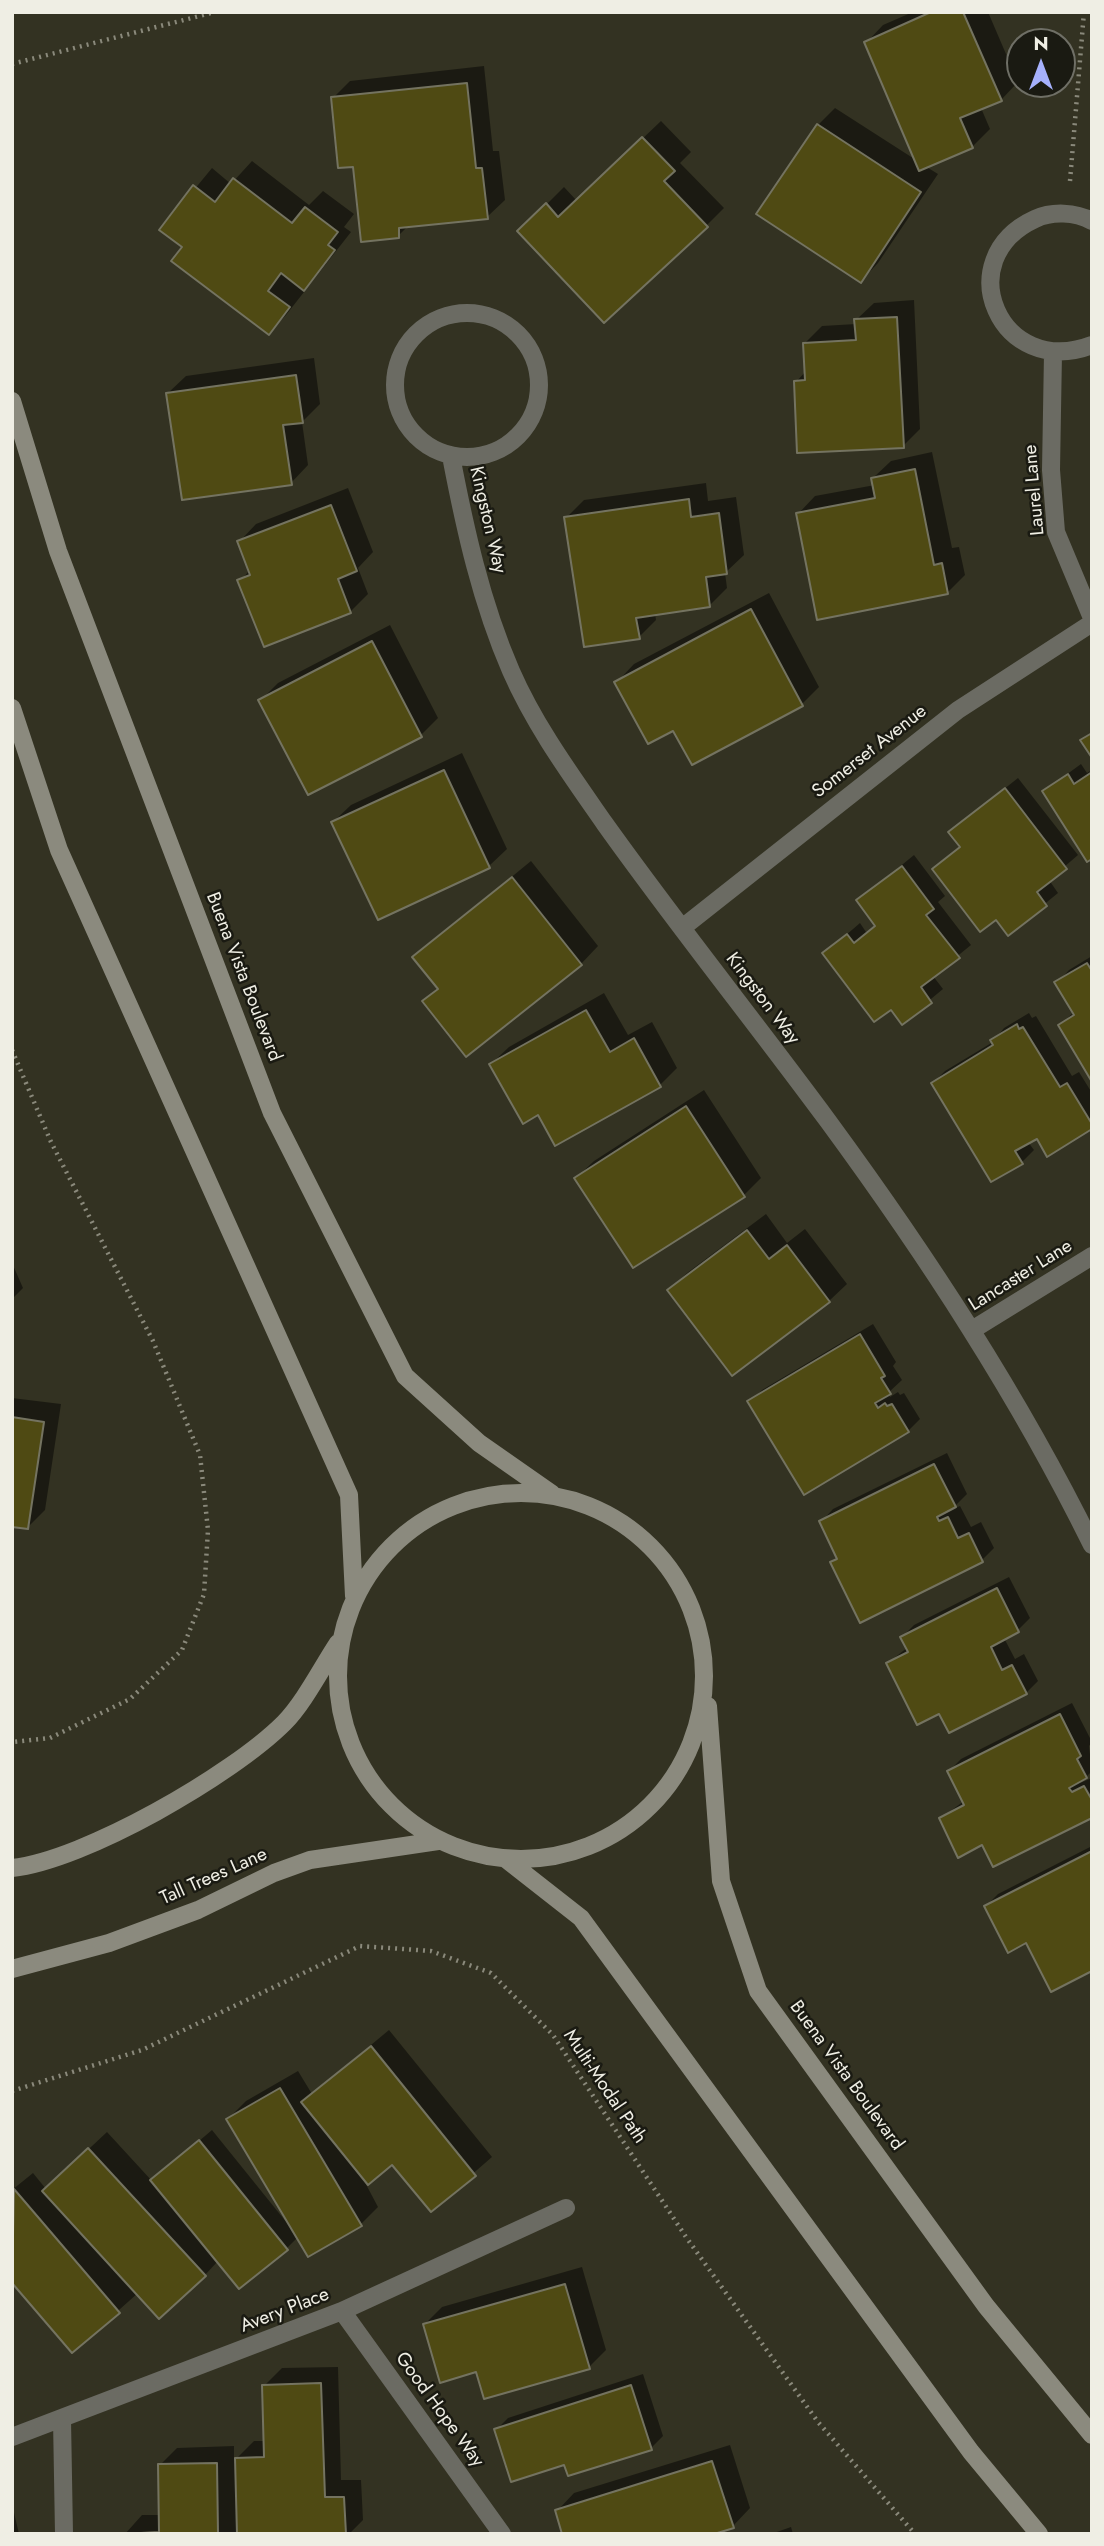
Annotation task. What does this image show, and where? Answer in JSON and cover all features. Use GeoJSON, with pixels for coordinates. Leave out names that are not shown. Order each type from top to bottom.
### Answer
{"type":"FeatureCollection","features":[{"type":"Feature","properties":{"kind":"main road","name":"Buena Vista Boulevard"},"geometry":{"type":"LineString","coordinates":[[12,401],[58,551],[272,1113],[405,1376],[479,1443],[552,1494]]}},
{"type":"Feature","properties":{"kind":"main road","name":"Buena Vista Boulevard"},"geometry":{"type":"LineString","coordinates":[[12,708],[59,850],[349,1495],[354,1596]]}},
{"type":"Feature","properties":{"kind":"main road","name":"Buena Vista Boulevard"},"geometry":{"type":"LineString","coordinates":[[706,1683],[695,1741],[665,1792],[621,1831],[566,1855],[508,1860],[472,1854],[438,1841],[390,1806],[355,1758],[338,1702],[338,1643],[354,1596],[388,1548],[436,1512],[492,1494],[552,1494],[603,1510],[647,1541],[680,1582],[701,1630],[706,1683],[721,1881],[758,1991],[986,2306],[1092,2435]]}},
{"type":"Feature","properties":{"kind":"main road"},"geometry":{"type":"LineString","coordinates":[[12,1868],[29,1866],[96,1841],[174,1802],[225,1769],[285,1722],[338,1643]]}},
{"type":"Feature","properties":{"kind":"main road","name":"Tall Trees Lane"},"geometry":{"type":"LineString","coordinates":[[12,1969],[109,1943],[198,1910],[274,1872],[310,1860],[438,1841]]}},
{"type":"Feature","properties":{"kind":"main road","name":"Buena Vista Boulevard"},"geometry":{"type":"LineString","coordinates":[[508,1860],[582,1918],[971,2452],[1039,2534]]}},
{"type":"Feature","properties":{"kind":"street"},"geometry":{"type":"LineString","coordinates":[[1092,221],[1067,214],[1043,215],[1021,225],[1003,242],[992,264],[990,288],[996,312],[1010,332],[1030,347],[1053,353],[1075,351],[1092,345]]}},
{"type":"Feature","properties":{"kind":"street","name":"Kingston Way"},"geometry":{"type":"LineString","coordinates":[[461,313],[484,315],[507,325],[525,342],[537,364],[540,389],[534,414],[520,435],[501,450],[477,457],[451,456],[430,447],[407,424],[395,392],[397,369],[405,348],[420,331],[439,319],[461,313]]}},
{"type":"Feature","properties":{"kind":"street","name":"Laurel Lane"},"geometry":{"type":"LineString","coordinates":[[1053,353],[1051,470],[1056,532],[1092,620]]}},
{"type":"Feature","properties":{"kind":"street","name":"Kingston Way"},"geometry":{"type":"LineString","coordinates":[[451,456],[470,555],[512,672],[555,752],[932,1267],[1018,1404],[1092,1545]]}},
{"type":"Feature","properties":{"kind":"street","name":"Somerset Avenue"},"geometry":{"type":"LineString","coordinates":[[682,928],[958,710],[1092,620]]}},
{"type":"Feature","properties":{"kind":"street","name":"Lancaster Lane"},"geometry":{"type":"LineString","coordinates":[[972,1330],[1092,1256]]}},
{"type":"Feature","properties":{"kind":"street","name":"Avery Place"},"geometry":{"type":"LineString","coordinates":[[12,2437],[342,2311],[566,2208]]}},
{"type":"Feature","properties":{"kind":"street","name":"Good Hope Way"},"geometry":{"type":"LineString","coordinates":[[342,2311],[502,2534]]}},
{"type":"Feature","properties":{"kind":"street"},"geometry":{"type":"LineString","coordinates":[[62,2419],[64,2534]]}},
{"type":"Feature","properties":{"kind":"path"},"geometry":{"type":"LineString","coordinates":[[12,64],[215,12]]}},
{"type":"Feature","properties":{"kind":"path"},"geometry":{"type":"LineString","coordinates":[[1067,214],[1084,12]]}},
{"type":"Feature","properties":{"kind":"path"},"geometry":{"type":"LineString","coordinates":[[12,1050],[51,1142],[153,1340],[201,1455],[208,1530],[204,1594],[182,1650],[130,1699],[50,1738],[12,1742]]}},
{"type":"Feature","properties":{"kind":"path","name":"Multi-Modal Path"},"geometry":{"type":"LineString","coordinates":[[12,2091],[142,2050],[360,1946],[431,1951],[491,1973],[553,2035],[686,2237],[818,2422],[915,2534]]}},
{"type":"Feature","properties":{"kind":"building"},"geometry":{"type":"Polygon","coordinates":[[[931,12],[963,12],[1002,101],[960,118],[973,148],[919,171],[864,42],[931,12]]]}},
{"type":"Feature","properties":{"kind":"building"},"geometry":{"type":"Polygon","coordinates":[[[467,83],[476,168],[482,168],[488,219],[399,228],[399,238],[361,242],[353,167],[338,168],[331,97],[467,83]]]}},
{"type":"Feature","properties":{"kind":"building"},"geometry":{"type":"Polygon","coordinates":[[[817,124],[921,192],[861,283],[756,214],[817,124]]]}},
{"type":"Feature","properties":{"kind":"building"},"geometry":{"type":"Polygon","coordinates":[[[642,137],[675,171],[664,181],[708,227],[604,323],[517,231],[546,203],[558,217],[642,137]]]}},
{"type":"Feature","properties":{"kind":"building"},"geometry":{"type":"Polygon","coordinates":[[[233,178],[292,223],[305,207],[338,232],[328,245],[335,250],[304,291],[281,273],[268,291],[290,307],[269,335],[171,261],[182,247],[159,230],[193,185],[215,202],[233,178]]]}},
{"type":"Feature","properties":{"kind":"building"},"geometry":{"type":"Polygon","coordinates":[[[897,317],[904,448],[797,453],[794,381],[805,380],[803,343],[856,340],[854,319],[897,317]]]}},
{"type":"Feature","properties":{"kind":"building"},"geometry":{"type":"Polygon","coordinates":[[[296,375],[303,423],[283,425],[292,485],[182,500],[166,393],[296,375]]]}},
{"type":"Feature","properties":{"kind":"building"},"geometry":{"type":"Polygon","coordinates":[[[915,469],[934,565],[942,563],[948,594],[817,620],[796,513],[875,498],[871,478],[915,469]]]}},
{"type":"Feature","properties":{"kind":"building"},"geometry":{"type":"Polygon","coordinates":[[[689,499],[691,517],[719,513],[727,574],[706,577],[710,607],[636,618],[640,639],[584,647],[564,517],[689,499]]]}},
{"type":"Feature","properties":{"kind":"building"},"geometry":{"type":"Polygon","coordinates":[[[331,505],[357,571],[338,579],[351,613],[264,647],[237,580],[250,575],[237,541],[331,505]]]}},
{"type":"Feature","properties":{"kind":"building"},"geometry":{"type":"Polygon","coordinates":[[[751,609],[803,706],[692,765],[673,731],[648,744],[614,682],[751,609]]]}},
{"type":"Feature","properties":{"kind":"building"},"geometry":{"type":"Polygon","coordinates":[[[372,641],[422,737],[308,795],[258,700],[372,641]]]}},
{"type":"Feature","properties":{"kind":"building"},"geometry":{"type":"Polygon","coordinates":[[[1092,733],[1092,758],[1080,740],[1092,733]]]}},
{"type":"Feature","properties":{"kind":"building"},"geometry":{"type":"Polygon","coordinates":[[[444,770],[490,868],[378,920],[331,822],[444,770]]]}},
{"type":"Feature","properties":{"kind":"building"},"geometry":{"type":"Polygon","coordinates":[[[1092,772],[1092,859],[1087,862],[1042,791],[1068,774],[1074,784],[1092,772]]]}},
{"type":"Feature","properties":{"kind":"building"},"geometry":{"type":"Polygon","coordinates":[[[1005,788],[1067,869],[1037,892],[1047,906],[1008,936],[996,920],[980,932],[932,869],[960,847],[948,832],[1005,788]]]}},
{"type":"Feature","properties":{"kind":"building"},"geometry":{"type":"Polygon","coordinates":[[[902,866],[934,909],[926,915],[960,958],[921,987],[932,1003],[902,1025],[891,1010],[874,1022],[822,953],[847,934],[854,943],[875,926],[856,900],[902,866]]]}},
{"type":"Feature","properties":{"kind":"building"},"geometry":{"type":"Polygon","coordinates":[[[512,877],[582,965],[466,1057],[422,1001],[438,989],[412,957],[512,877]]]}},
{"type":"Feature","properties":{"kind":"building"},"geometry":{"type":"Polygon","coordinates":[[[1087,963],[1092,971],[1092,1082],[1058,1025],[1074,1015],[1054,982],[1087,963]]]}},
{"type":"Feature","properties":{"kind":"building"},"geometry":{"type":"Polygon","coordinates":[[[586,1010],[610,1052],[634,1038],[661,1087],[555,1146],[538,1115],[523,1124],[489,1064],[586,1010]]]}},
{"type":"Feature","properties":{"kind":"building"},"geometry":{"type":"Polygon","coordinates":[[[1017,1024],[1019,1029],[1023,1027],[1060,1087],[1067,1083],[1092,1124],[1092,1129],[1047,1157],[1037,1139],[1015,1151],[1023,1164],[991,1182],[931,1083],[993,1045],[990,1040],[1017,1024]]]}},
{"type":"Feature","properties":{"kind":"building"},"geometry":{"type":"Polygon","coordinates":[[[686,1106],[745,1197],[633,1268],[574,1178],[686,1106]]]}},
{"type":"Feature","properties":{"kind":"building"},"geometry":{"type":"Polygon","coordinates":[[[747,1230],[769,1259],[787,1245],[830,1302],[732,1376],[667,1290],[747,1230]]]}},
{"type":"Feature","properties":{"kind":"building"},"geometry":{"type":"Polygon","coordinates":[[[860,1334],[885,1376],[881,1378],[891,1394],[875,1403],[878,1408],[885,1403],[887,1406],[892,1404],[909,1432],[804,1495],[747,1401],[860,1334]]]}},
{"type":"Feature","properties":{"kind":"building"},"geometry":{"type":"Polygon","coordinates":[[[12,1417],[44,1422],[28,1529],[12,1527],[12,1417]]]}},
{"type":"Feature","properties":{"kind":"building"},"geometry":{"type":"Polygon","coordinates":[[[934,1464],[956,1507],[937,1517],[939,1521],[948,1517],[958,1538],[969,1533],[983,1562],[860,1623],[830,1562],[837,1559],[819,1521],[934,1464]]]}},
{"type":"Feature","properties":{"kind":"building"},"geometry":{"type":"Polygon","coordinates":[[[997,1588],[1019,1632],[991,1647],[1002,1670],[1012,1665],[1027,1694],[949,1733],[939,1714],[917,1725],[886,1663],[908,1652],[900,1637],[997,1588]]]}},
{"type":"Feature","properties":{"kind":"building"},"geometry":{"type":"Polygon","coordinates":[[[1060,1714],[1081,1756],[1077,1759],[1087,1778],[1069,1788],[1072,1792],[1084,1786],[1092,1800],[1092,1818],[993,1867],[982,1845],[958,1858],[939,1818],[964,1805],[947,1771],[1060,1714]]]}},
{"type":"Feature","properties":{"kind":"building"},"geometry":{"type":"Polygon","coordinates":[[[1092,1851],[1092,1971],[1051,1992],[1026,1943],[1008,1953],[984,1906],[1092,1851]]]}},
{"type":"Feature","properties":{"kind":"building"},"geometry":{"type":"Polygon","coordinates":[[[371,2046],[476,2176],[431,2212],[392,2165],[368,2185],[301,2102],[371,2046]]]}},
{"type":"Feature","properties":{"kind":"building"},"geometry":{"type":"Polygon","coordinates":[[[280,2088],[362,2226],[308,2257],[226,2119],[280,2088]]]}},
{"type":"Feature","properties":{"kind":"building"},"geometry":{"type":"Polygon","coordinates":[[[199,2140],[288,2250],[239,2289],[150,2180],[199,2140]]]}},
{"type":"Feature","properties":{"kind":"building"},"geometry":{"type":"Polygon","coordinates":[[[88,2148],[206,2276],[159,2319],[42,2191],[88,2148]]]}},
{"type":"Feature","properties":{"kind":"building"},"geometry":{"type":"Polygon","coordinates":[[[14,2189],[120,2313],[72,2353],[12,2283],[14,2189]]]}},
{"type":"Feature","properties":{"kind":"building"},"geometry":{"type":"Polygon","coordinates":[[[565,2284],[590,2369],[484,2399],[476,2372],[440,2383],[423,2324],[565,2284]]]}},
{"type":"Feature","properties":{"kind":"building"},"geometry":{"type":"Polygon","coordinates":[[[321,2383],[325,2497],[344,2497],[346,2534],[237,2534],[235,2458],[264,2457],[262,2385],[321,2383]]]}},
{"type":"Feature","properties":{"kind":"building"},"geometry":{"type":"Polygon","coordinates":[[[631,2385],[652,2450],[568,2476],[564,2465],[511,2482],[494,2429],[631,2385]]]}},
{"type":"Feature","properties":{"kind":"building"},"geometry":{"type":"Polygon","coordinates":[[[712,2461],[734,2528],[714,2534],[562,2534],[555,2510],[712,2461]]]}},
{"type":"Feature","properties":{"kind":"building"},"geometry":{"type":"Polygon","coordinates":[[[217,2463],[218,2534],[123,2534],[159,2532],[158,2464],[217,2463]]]}}]}
